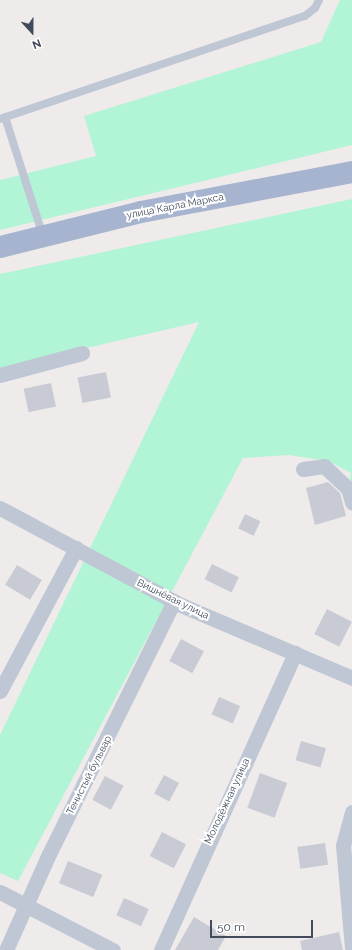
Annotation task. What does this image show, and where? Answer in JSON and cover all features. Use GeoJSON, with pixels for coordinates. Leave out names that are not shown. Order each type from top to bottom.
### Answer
{"type":"FeatureCollection","features":[{"type":"Feature","properties":{"kind":"main road","name":"улица Карла Маркса"},"geometry":{"type":"LineString","coordinates":[[0,247],[141,212],[352,172]]}},
{"type":"Feature","properties":{"kind":"street"},"geometry":{"type":"LineString","coordinates":[[0,375],[82,353]]}},
{"type":"Feature","properties":{"kind":"street"},"geometry":{"type":"LineString","coordinates":[[303,469],[324,466],[348,488],[352,502]]}},
{"type":"Feature","properties":{"kind":"street","name":"Вишнёвая улица"},"geometry":{"type":"LineString","coordinates":[[0,508],[174,601],[352,678]]}},
{"type":"Feature","properties":{"kind":"street"},"geometry":{"type":"LineString","coordinates":[[0,691],[76,548]]}},
{"type":"Feature","properties":{"kind":"street","name":"Тенистый бульвар"},"geometry":{"type":"LineString","coordinates":[[6,950],[29,905],[49,854],[174,601]]}},
{"type":"Feature","properties":{"kind":"street","name":"Молодёжная улица"},"geometry":{"type":"LineString","coordinates":[[161,950],[295,653]]}},
{"type":"Feature","properties":{"kind":"street"},"geometry":{"type":"LineString","coordinates":[[352,812],[344,845],[352,947]]}},
{"type":"Feature","properties":{"kind":"street"},"geometry":{"type":"LineString","coordinates":[[0,892],[29,905],[113,950]]}},
{"type":"Feature","properties":{"kind":"lane"},"geometry":{"type":"LineString","coordinates":[[43,236],[2,118],[305,16],[316,8],[318,0]]}},
{"type":"Feature","properties":{"kind":"green space"},"geometry":{"type":"Polygon","coordinates":[[[340,0],[352,0],[352,145],[0,230],[0,180],[96,156],[84,116],[321,42],[340,0]]]}},
{"type":"Feature","properties":{"kind":"green space"},"geometry":{"type":"Polygon","coordinates":[[[352,199],[352,502],[348,488],[351,473],[328,461],[289,455],[243,458],[18,881],[0,873],[0,735],[199,322],[0,368],[0,274],[352,199]]]}},
{"type":"Feature","properties":{"kind":"building"},"geometry":{"type":"Polygon","coordinates":[[[106,372],[111,398],[82,403],[78,378],[106,372]]]}},
{"type":"Feature","properties":{"kind":"building"},"geometry":{"type":"Polygon","coordinates":[[[51,383],[56,406],[29,412],[24,389],[51,383]]]}},
{"type":"Feature","properties":{"kind":"building"},"geometry":{"type":"Polygon","coordinates":[[[328,482],[340,493],[346,516],[315,525],[306,488],[328,482]]]}},
{"type":"Feature","properties":{"kind":"building"},"geometry":{"type":"Polygon","coordinates":[[[245,514],[260,521],[254,536],[238,529],[245,514]]]}},
{"type":"Feature","properties":{"kind":"building"},"geometry":{"type":"Polygon","coordinates":[[[212,564],[239,577],[232,592],[205,579],[212,564]]]}},
{"type":"Feature","properties":{"kind":"building"},"geometry":{"type":"Polygon","coordinates":[[[17,565],[42,580],[30,600],[5,585],[17,565]]]}},
{"type":"Feature","properties":{"kind":"building"},"geometry":{"type":"Polygon","coordinates":[[[327,609],[352,622],[339,647],[314,634],[327,609]]]}},
{"type":"Feature","properties":{"kind":"building"},"geometry":{"type":"Polygon","coordinates":[[[181,639],[204,651],[192,673],[169,661],[181,639]]]}},
{"type":"Feature","properties":{"kind":"building"},"geometry":{"type":"Polygon","coordinates":[[[219,697],[240,706],[233,723],[212,714],[219,697]]]}},
{"type":"Feature","properties":{"kind":"building"},"geometry":{"type":"Polygon","coordinates":[[[301,741],[326,748],[320,767],[295,760],[301,741]]]}},
{"type":"Feature","properties":{"kind":"building"},"geometry":{"type":"Polygon","coordinates":[[[260,773],[287,783],[275,818],[247,808],[260,773]]]}},
{"type":"Feature","properties":{"kind":"building"},"geometry":{"type":"Polygon","coordinates":[[[164,775],[179,783],[169,802],[154,794],[164,775]]]}},
{"type":"Feature","properties":{"kind":"building"},"geometry":{"type":"Polygon","coordinates":[[[105,776],[124,786],[111,810],[92,800],[105,776]]]}},
{"type":"Feature","properties":{"kind":"building"},"geometry":{"type":"Polygon","coordinates":[[[162,832],[186,844],[174,868],[150,856],[162,832]]]}},
{"type":"Feature","properties":{"kind":"building"},"geometry":{"type":"Polygon","coordinates":[[[325,843],[328,865],[300,869],[297,847],[325,843]]]}},
{"type":"Feature","properties":{"kind":"building"},"geometry":{"type":"Polygon","coordinates":[[[68,861],[102,875],[93,897],[59,883],[68,861]]]}},
{"type":"Feature","properties":{"kind":"building"},"geometry":{"type":"Polygon","coordinates":[[[124,898],[149,909],[141,926],[116,915],[124,898]]]}},
{"type":"Feature","properties":{"kind":"building"},"geometry":{"type":"Polygon","coordinates":[[[194,917],[226,936],[218,950],[175,950],[194,917]]]}},
{"type":"Feature","properties":{"kind":"building"},"geometry":{"type":"Polygon","coordinates":[[[339,932],[343,950],[302,950],[300,941],[339,932]]]}}]}
